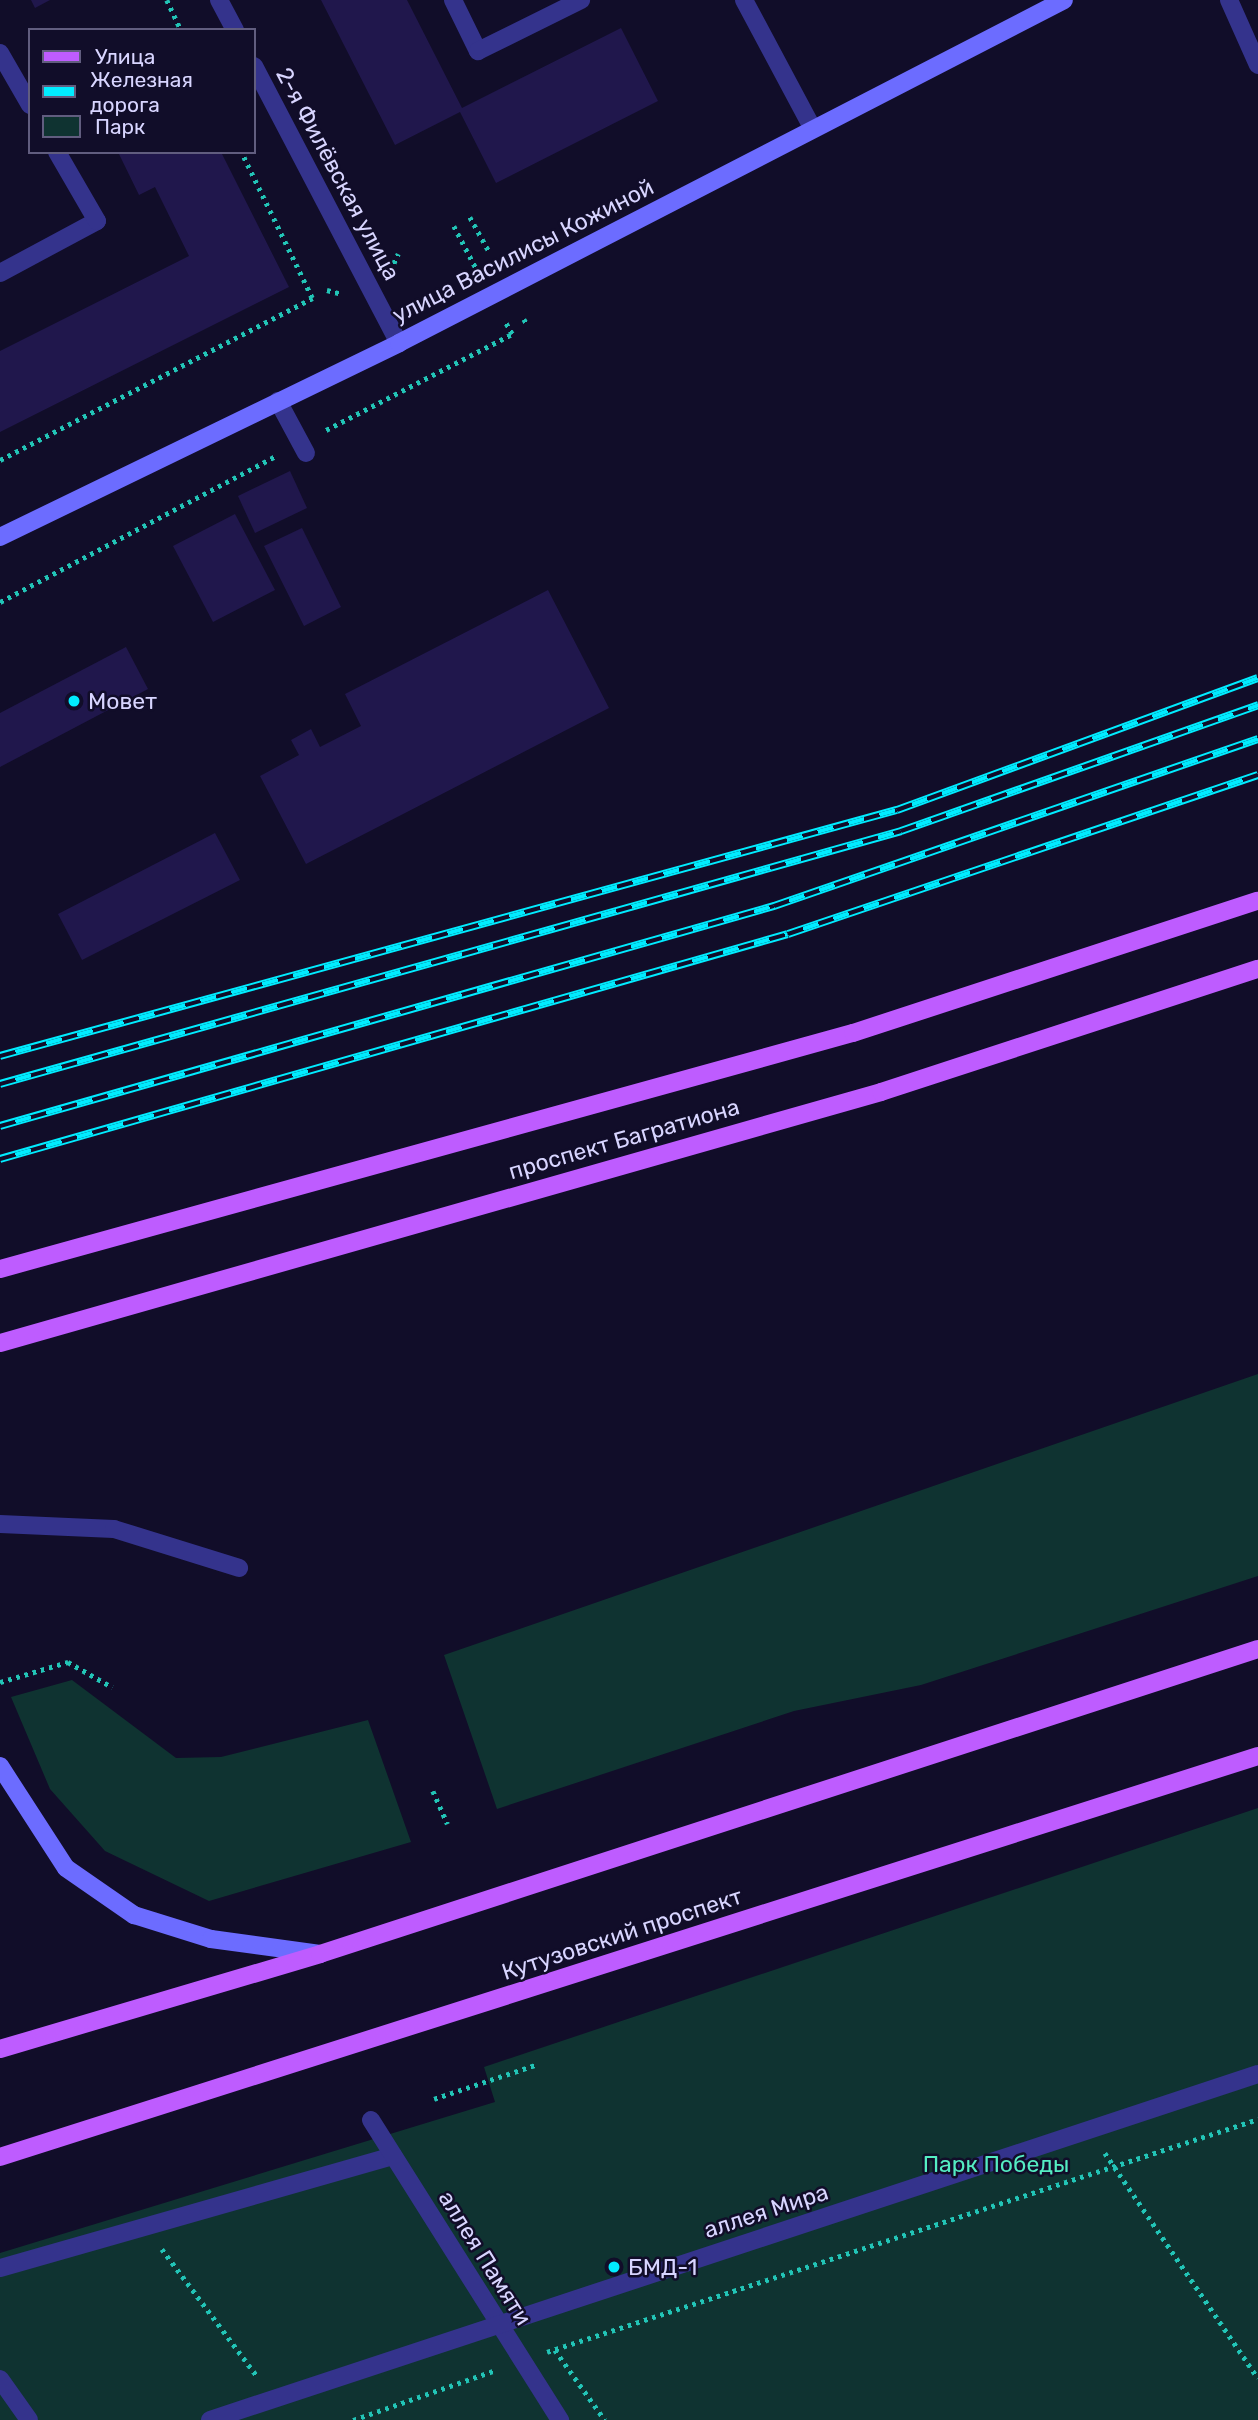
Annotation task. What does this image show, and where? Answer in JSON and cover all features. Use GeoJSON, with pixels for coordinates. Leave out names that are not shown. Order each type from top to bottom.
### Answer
{"type":"FeatureCollection","features":[{"type":"Feature","properties":{"kind":"main road","name":"проспект Багратиона"},"geometry":{"type":"LineString","coordinates":[[0,1269],[853,1033],[1258,901]]}},
{"type":"Feature","properties":{"kind":"main road","name":"проспект Багратиона"},"geometry":{"type":"LineString","coordinates":[[0,1343],[881,1092],[1258,969]]}},
{"type":"Feature","properties":{"kind":"main road"},"geometry":{"type":"LineString","coordinates":[[0,2049],[320,1954],[1258,1649]]}},
{"type":"Feature","properties":{"kind":"main road","name":"Кутузовский проспект"},"geometry":{"type":"LineString","coordinates":[[0,2158],[1258,1756]]}},
{"type":"Feature","properties":{"kind":"street"},"geometry":{"type":"LineString","coordinates":[[219,0],[234,28]]}},
{"type":"Feature","properties":{"kind":"street"},"geometry":{"type":"LineString","coordinates":[[453,0],[478,51],[581,0]]}},
{"type":"Feature","properties":{"kind":"street"},"geometry":{"type":"LineString","coordinates":[[744,0],[813,129]]}},
{"type":"Feature","properties":{"kind":"street","name":"улица Василисы Кожиной"},"geometry":{"type":"LineString","coordinates":[[0,537],[399,343],[1065,0]]}},
{"type":"Feature","properties":{"kind":"street"},"geometry":{"type":"LineString","coordinates":[[1229,0],[1258,65]]}},
{"type":"Feature","properties":{"kind":"street"},"geometry":{"type":"LineString","coordinates":[[0,55],[28,102]]}},
{"type":"Feature","properties":{"kind":"street","name":"2-я Филёвская улица"},"geometry":{"type":"LineString","coordinates":[[256,70],[399,343]]}},
{"type":"Feature","properties":{"kind":"street"},"geometry":{"type":"LineString","coordinates":[[0,273],[97,221],[58,154]]}},
{"type":"Feature","properties":{"kind":"street"},"geometry":{"type":"LineString","coordinates":[[278,401],[303,448]]}},
{"type":"Feature","properties":{"kind":"street"},"geometry":{"type":"LineString","coordinates":[[0,1524],[114,1529],[239,1568]]}},
{"type":"Feature","properties":{"kind":"street"},"geometry":{"type":"LineString","coordinates":[[0,1766],[66,1868],[134,1915],[211,1940],[320,1954]]}},
{"type":"Feature","properties":{"kind":"street","name":"аллея Мира"},"geometry":{"type":"LineString","coordinates":[[210,2420],[1090,2132],[1258,2074]]}},
{"type":"Feature","properties":{"kind":"street","name":"аллея Памяти"},"geometry":{"type":"LineString","coordinates":[[372,2120],[520,2361],[560,2420]]}},
{"type":"Feature","properties":{"kind":"street"},"geometry":{"type":"LineString","coordinates":[[0,2268],[142,2223],[393,2156]]}},
{"type":"Feature","properties":{"kind":"street"},"geometry":{"type":"LineString","coordinates":[[0,2379],[29,2420]]}},
{"type":"Feature","properties":{"kind":"path"},"geometry":{"type":"LineString","coordinates":[[167,0],[180,28]]}},
{"type":"Feature","properties":{"kind":"path"},"geometry":{"type":"LineString","coordinates":[[0,460],[312,298],[242,154]]}},
{"type":"Feature","properties":{"kind":"path"},"geometry":{"type":"LineString","coordinates":[[470,217],[488,250]]}},
{"type":"Feature","properties":{"kind":"path"},"geometry":{"type":"LineString","coordinates":[[524,319],[528,326]]}},
{"type":"Feature","properties":{"kind":"path"},"geometry":{"type":"LineString","coordinates":[[0,602],[303,448],[512,334]]}},
{"type":"Feature","properties":{"kind":"path"},"geometry":{"type":"LineString","coordinates":[[0,1682],[68,1662],[112,1687]]}},
{"type":"Feature","properties":{"kind":"path"},"geometry":{"type":"LineString","coordinates":[[433,1791],[448,1824]]}},
{"type":"Feature","properties":{"kind":"path"},"geometry":{"type":"LineString","coordinates":[[434,2099],[536,2065]]}},
{"type":"Feature","properties":{"kind":"path"},"geometry":{"type":"LineString","coordinates":[[605,2420],[555,2350],[1258,2119]]}},
{"type":"Feature","properties":{"kind":"path"},"geometry":{"type":"LineString","coordinates":[[1090,2132],[1258,2378]]}},
{"type":"Feature","properties":{"kind":"path"},"geometry":{"type":"LineString","coordinates":[[142,2223],[275,2399]]}},
{"type":"Feature","properties":{"kind":"path"},"geometry":{"type":"LineString","coordinates":[[353,2420],[520,2361]]}},
{"type":"Feature","properties":{"kind":"green space"},"geometry":{"type":"Polygon","coordinates":[[[1258,1374],[1258,1576],[921,1685],[794,1711],[497,1809],[444,1655],[1258,1374]]]}},
{"type":"Feature","properties":{"kind":"green space"},"geometry":{"type":"Polygon","coordinates":[[[72,1680],[176,1758],[221,1757],[368,1720],[411,1842],[209,1901],[105,1851],[50,1789],[11,1697],[72,1680]]]}},
{"type":"Feature","properties":{"kind":"green space","name":"Парк Победы"},"geometry":{"type":"Polygon","coordinates":[[[1258,1808],[1258,2420],[0,2420],[0,2253],[495,2102],[484,2067],[1258,1808]]]}},
{"type":"Feature","properties":{"kind":"building"},"geometry":{"type":"Polygon","coordinates":[[[31,0],[50,0],[35,8],[31,0]]]}},
{"type":"Feature","properties":{"kind":"building"},"geometry":{"type":"Polygon","coordinates":[[[321,0],[407,0],[462,108],[621,28],[658,101],[496,183],[460,112],[395,145],[321,0]]]}},
{"type":"Feature","properties":{"kind":"building"},"geometry":{"type":"Polygon","coordinates":[[[119,154],[222,154],[289,287],[0,432],[0,351],[189,256],[155,187],[139,195],[119,154]]]}},
{"type":"Feature","properties":{"kind":"building"},"geometry":{"type":"Polygon","coordinates":[[[290,471],[307,508],[255,533],[238,496],[290,471]]]}},
{"type":"Feature","properties":{"kind":"building"},"geometry":{"type":"Polygon","coordinates":[[[235,514],[275,590],[213,622],[173,546],[235,514]]]}},
{"type":"Feature","properties":{"kind":"building"},"geometry":{"type":"Polygon","coordinates":[[[302,528],[341,607],[304,626],[264,546],[302,528]]]}},
{"type":"Feature","properties":{"kind":"building"},"geometry":{"type":"Polygon","coordinates":[[[548,590],[609,708],[306,864],[260,776],[299,755],[291,740],[311,729],[320,747],[361,726],[345,694],[548,590]]]}},
{"type":"Feature","properties":{"kind":"building","name":"Мовет"},"geometry":{"type":"Polygon","coordinates":[[[126,647],[148,689],[0,767],[0,713],[126,647]]]}},
{"type":"Feature","properties":{"kind":"building"},"geometry":{"type":"Polygon","coordinates":[[[215,833],[240,880],[82,960],[58,914],[215,833]]]}},
{"type":"Feature","properties":{"kind":"railway"},"geometry":{"type":"LineString","coordinates":[[0,1056],[897,810],[1258,678]]}},
{"type":"Feature","properties":{"kind":"railway"},"geometry":{"type":"LineString","coordinates":[[0,1084],[901,831],[1258,705]]}},
{"type":"Feature","properties":{"kind":"railway"},"geometry":{"type":"LineString","coordinates":[[0,1126],[774,906],[1258,739]]}},
{"type":"Feature","properties":{"kind":"railway"},"geometry":{"type":"LineString","coordinates":[[0,1159],[788,934],[1258,775]]}},
{"type":"Feature","properties":{"kind":"place","name":"Мовет"},"geometry":{"type":"Point","coordinates":[74,701]}},
{"type":"Feature","properties":{"kind":"place","name":"БМД-1"},"geometry":{"type":"Point","coordinates":[614,2267]}}]}
